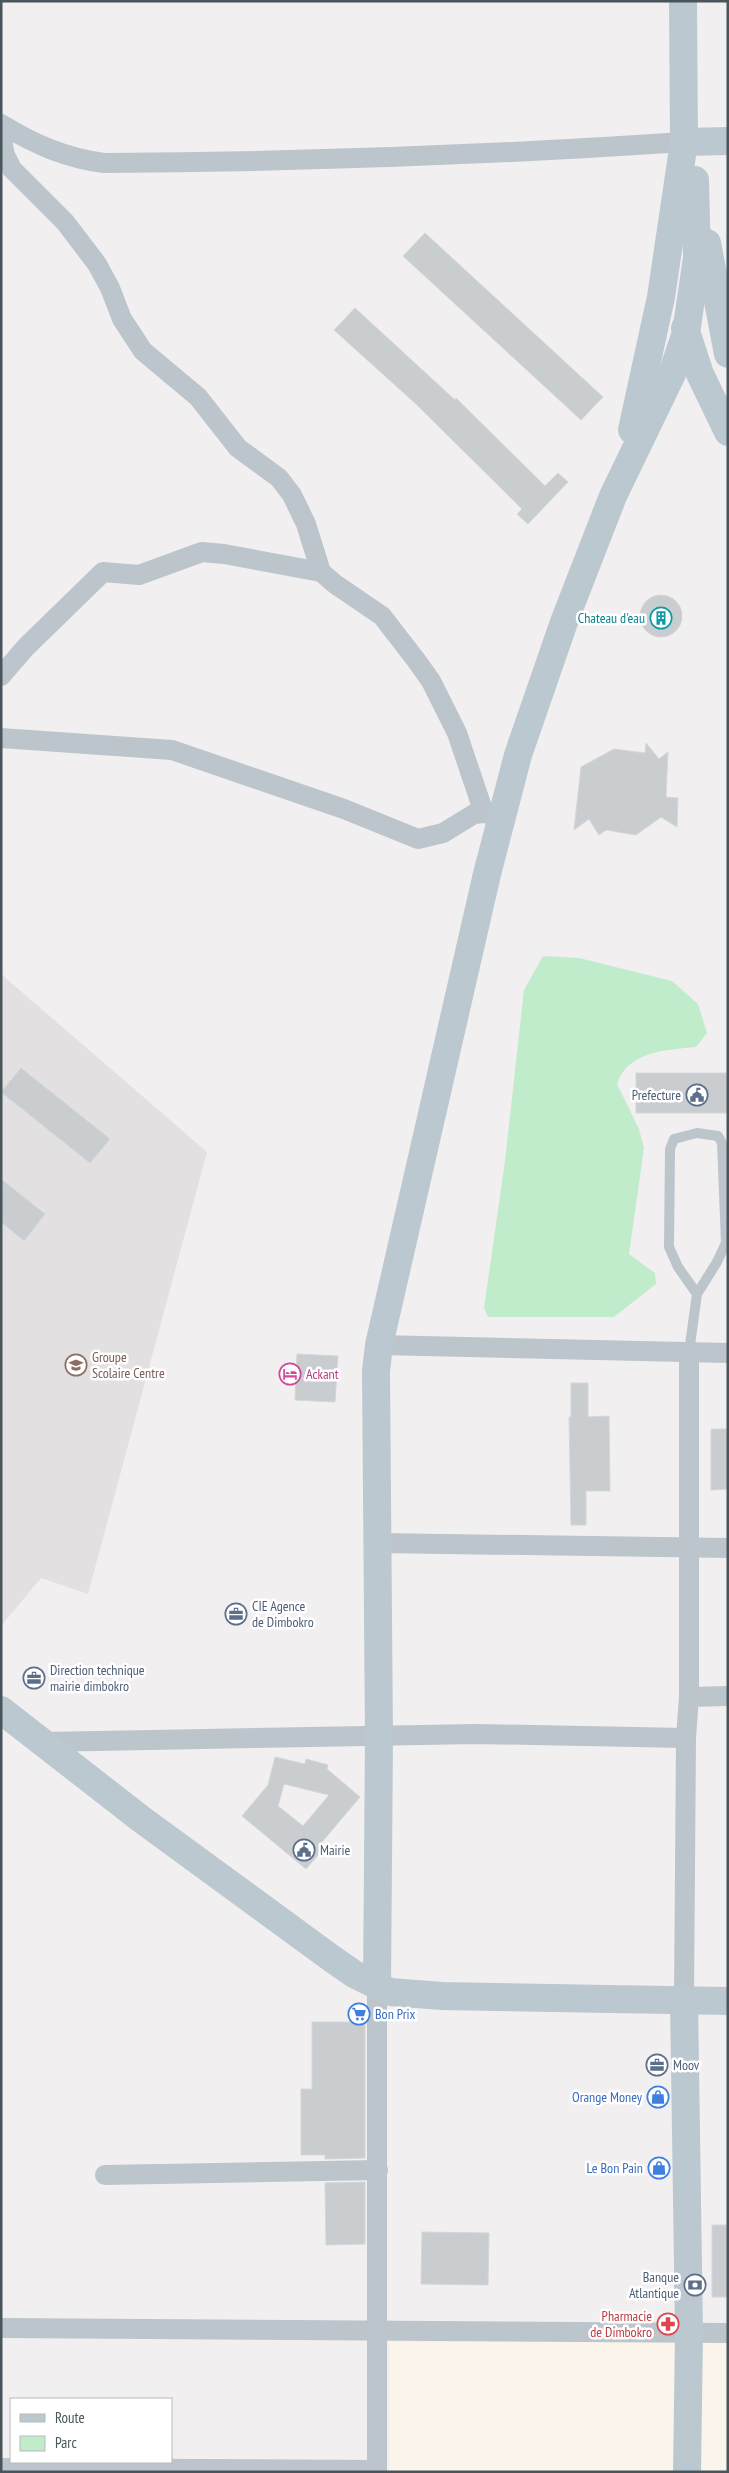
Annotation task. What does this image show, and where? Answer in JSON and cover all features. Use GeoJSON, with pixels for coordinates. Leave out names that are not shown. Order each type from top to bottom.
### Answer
{"type":"FeatureCollection","features":[{"type":"Feature","properties":{"kind":"main road"},"geometry":{"type":"LineString","coordinates":[[377,1986],[379,1737],[376,1371],[379,1345],[492,815],[518,755],[561,630],[613,496],[672,374],[686,333],[697,258],[686,181],[684,142],[684,1]]}},
{"type":"Feature","properties":{"kind":"main road"},"geometry":{"type":"LineString","coordinates":[[684,142],[728,142]]}},
{"type":"Feature","properties":{"kind":"main road"},"geometry":{"type":"LineString","coordinates":[[686,181],[728,354]]}},
{"type":"Feature","properties":{"kind":"main road"},"geometry":{"type":"LineString","coordinates":[[613,496],[641,398],[660,297],[686,181]]}},
{"type":"Feature","properties":{"kind":"main road"},"geometry":{"type":"LineString","coordinates":[[686,333],[700,374],[728,432]]}},
{"type":"Feature","properties":{"kind":"main road"},"geometry":{"type":"LineString","coordinates":[[1,1710],[141,1819],[307,1941],[354,1974],[390,1992],[442,1996],[728,2001]]}},
{"type":"Feature","properties":{"kind":"main road"},"geometry":{"type":"LineString","coordinates":[[684,1999],[689,2332],[687,2472]]}},
{"type":"Feature","properties":{"kind":"street"},"geometry":{"type":"LineString","coordinates":[[1,124],[27,140],[47,149],[76,158],[104,163],[380,158],[546,151],[684,142]]}},
{"type":"Feature","properties":{"kind":"street"},"geometry":{"type":"LineString","coordinates":[[1,136],[5,155],[12,168],[65,222],[97,264],[110,288],[122,319],[143,351],[198,397],[238,448],[272,472],[286,485],[306,524],[324,577],[382,616],[423,669],[457,733],[492,815],[474,814],[443,833],[418,839],[344,810],[172,750],[1,738]]}},
{"type":"Feature","properties":{"kind":"street"},"geometry":{"type":"LineString","coordinates":[[1,676],[26,647],[103,572],[139,575],[202,552],[224,554],[321,572]]}},
{"type":"Feature","properties":{"kind":"street"},"geometry":{"type":"LineString","coordinates":[[379,1345],[728,1353]]}},
{"type":"Feature","properties":{"kind":"street"},"geometry":{"type":"LineString","coordinates":[[684,1999],[686,1738],[689,1696],[689,1352]]}},
{"type":"Feature","properties":{"kind":"street"},"geometry":{"type":"LineString","coordinates":[[378,1543],[728,1548]]}},
{"type":"Feature","properties":{"kind":"street"},"geometry":{"type":"LineString","coordinates":[[689,1696],[728,1696]]}},
{"type":"Feature","properties":{"kind":"street"},"geometry":{"type":"LineString","coordinates":[[43,1742],[476,1734],[686,1738]]}},
{"type":"Feature","properties":{"kind":"street"},"geometry":{"type":"LineString","coordinates":[[1,2468],[378,2471],[377,1986]]}},
{"type":"Feature","properties":{"kind":"street"},"geometry":{"type":"LineString","coordinates":[[105,2176],[378,2170]]}},
{"type":"Feature","properties":{"kind":"street"},"geometry":{"type":"LineString","coordinates":[[1,2328],[728,2333]]}},
{"type":"Feature","properties":{"kind":"lane"},"geometry":{"type":"LineString","coordinates":[[689,1352],[697,1294],[717,1262],[726,1243],[722,1143],[718,1136],[697,1133],[674,1139],[670,1149],[669,1247],[678,1267],[697,1294]]}},
{"type":"Feature","properties":{"kind":"shaded area","name":"Groupe Scolaire Centre"},"geometry":{"type":"Polygon","coordinates":[[[1,974],[207,1152],[88,1594],[41,1578],[1,1626],[1,974]]]}},
{"type":"Feature","properties":{"kind":"shaded area"},"geometry":{"type":"Polygon","coordinates":[[[728,2341],[728,2472],[389,2472],[389,2342],[728,2341]]]}},
{"type":"Feature","properties":{"kind":"green space"},"geometry":{"type":"Polygon","coordinates":[[[543,956],[579,958],[672,981],[698,1004],[707,1033],[696,1047],[661,1051],[639,1059],[622,1073],[617,1084],[639,1129],[644,1148],[629,1254],[655,1273],[656,1284],[614,1317],[488,1317],[484,1308],[505,1161],[524,990],[543,956]]]}},
{"type":"Feature","properties":{"kind":"building"},"geometry":{"type":"Polygon","coordinates":[[[425,233],[603,397],[581,420],[403,256],[425,233]]]}},
{"type":"Feature","properties":{"kind":"building"},"geometry":{"type":"Polygon","coordinates":[[[355,308],[455,400],[456,398],[545,486],[558,473],[568,482],[528,524],[517,514],[522,509],[416,404],[334,330],[355,308]]]}},
{"type":"Feature","properties":{"kind":"building","name":"Chateau d'eau"},"geometry":{"type":"Polygon","coordinates":[[[665,595],[673,598],[679,604],[682,616],[679,628],[673,634],[657,637],[649,634],[643,628],[640,612],[643,604],[649,598],[665,595]]]}},
{"type":"Feature","properties":{"kind":"building"},"geometry":{"type":"Polygon","coordinates":[[[646,743],[659,759],[668,752],[666,797],[678,798],[677,827],[661,817],[636,835],[606,830],[599,835],[589,819],[574,830],[581,767],[614,749],[645,753],[646,743]]]}},
{"type":"Feature","properties":{"kind":"building"},"geometry":{"type":"Polygon","coordinates":[[[21,1068],[110,1139],[90,1163],[1,1092],[21,1068]]]}},
{"type":"Feature","properties":{"kind":"building"},"geometry":{"type":"Polygon","coordinates":[[[636,1073],[728,1073],[728,1113],[636,1113],[636,1073]]]}},
{"type":"Feature","properties":{"kind":"building"},"geometry":{"type":"Polygon","coordinates":[[[1,1179],[45,1214],[24,1241],[1,1222],[1,1179]]]}},
{"type":"Feature","properties":{"kind":"building"},"geometry":{"type":"Polygon","coordinates":[[[297,1354],[338,1356],[335,1402],[295,1400],[297,1354]]]}},
{"type":"Feature","properties":{"kind":"building"},"geometry":{"type":"Polygon","coordinates":[[[571,1383],[588,1383],[588,1417],[609,1416],[610,1491],[586,1491],[586,1525],[571,1525],[569,1417],[571,1417],[571,1383]]]}},
{"type":"Feature","properties":{"kind":"building"},"geometry":{"type":"Polygon","coordinates":[[[711,1429],[728,1429],[728,1489],[711,1490],[711,1429]]]}},
{"type":"Feature","properties":{"kind":"building"},"geometry":{"type":"Polygon","coordinates":[[[275,1757],[305,1764],[306,1759],[328,1765],[327,1769],[360,1797],[322,1842],[326,1846],[306,1869],[242,1816],[268,1785],[275,1757]],[[284,1784],[278,1806],[303,1826],[329,1795],[284,1784]]]}},
{"type":"Feature","properties":{"kind":"building"},"geometry":{"type":"Polygon","coordinates":[[[312,2022],[365,2022],[365,2158],[325,2159],[325,2155],[301,2155],[301,2089],[312,2089],[312,2022]]]}},
{"type":"Feature","properties":{"kind":"building"},"geometry":{"type":"Polygon","coordinates":[[[365,2182],[365,2244],[326,2245],[325,2183],[365,2182]]]}},
{"type":"Feature","properties":{"kind":"building"},"geometry":{"type":"Polygon","coordinates":[[[712,2225],[728,2225],[728,2297],[712,2297],[712,2225]]]}},
{"type":"Feature","properties":{"kind":"building"},"geometry":{"type":"Polygon","coordinates":[[[422,2232],[489,2233],[488,2285],[421,2284],[422,2232]]]}},
{"type":"Feature","properties":{"kind":"place","name":"Chateau d'eau"},"geometry":{"type":"Point","coordinates":[661,618]}},
{"type":"Feature","properties":{"kind":"place","name":"Prefecture"},"geometry":{"type":"Point","coordinates":[697,1095]}},
{"type":"Feature","properties":{"kind":"place","name":"Groupe Scolaire Centre"},"geometry":{"type":"Point","coordinates":[76,1365]}},
{"type":"Feature","properties":{"kind":"place","name":"Ackant"},"geometry":{"type":"Point","coordinates":[290,1374]}},
{"type":"Feature","properties":{"kind":"place","name":"CIE Agence de Dimbokro"},"geometry":{"type":"Point","coordinates":[236,1614]}},
{"type":"Feature","properties":{"kind":"place","name":"Direction technique mairie dimbokro"},"geometry":{"type":"Point","coordinates":[34,1678]}},
{"type":"Feature","properties":{"kind":"place","name":"Mairie"},"geometry":{"type":"Point","coordinates":[304,1850]}},
{"type":"Feature","properties":{"kind":"place","name":"Bon Prix"},"geometry":{"type":"Point","coordinates":[359,2014]}},
{"type":"Feature","properties":{"kind":"place","name":"Moov"},"geometry":{"type":"Point","coordinates":[657,2065]}},
{"type":"Feature","properties":{"kind":"place","name":"Orange Money"},"geometry":{"type":"Point","coordinates":[658,2097]}},
{"type":"Feature","properties":{"kind":"place","name":"Le Bon Pain"},"geometry":{"type":"Point","coordinates":[659,2168]}},
{"type":"Feature","properties":{"kind":"place","name":"Banque Atlantique"},"geometry":{"type":"Point","coordinates":[695,2285]}},
{"type":"Feature","properties":{"kind":"place","name":"Pharmacie de Dimbokro"},"geometry":{"type":"Point","coordinates":[668,2324]}}]}
